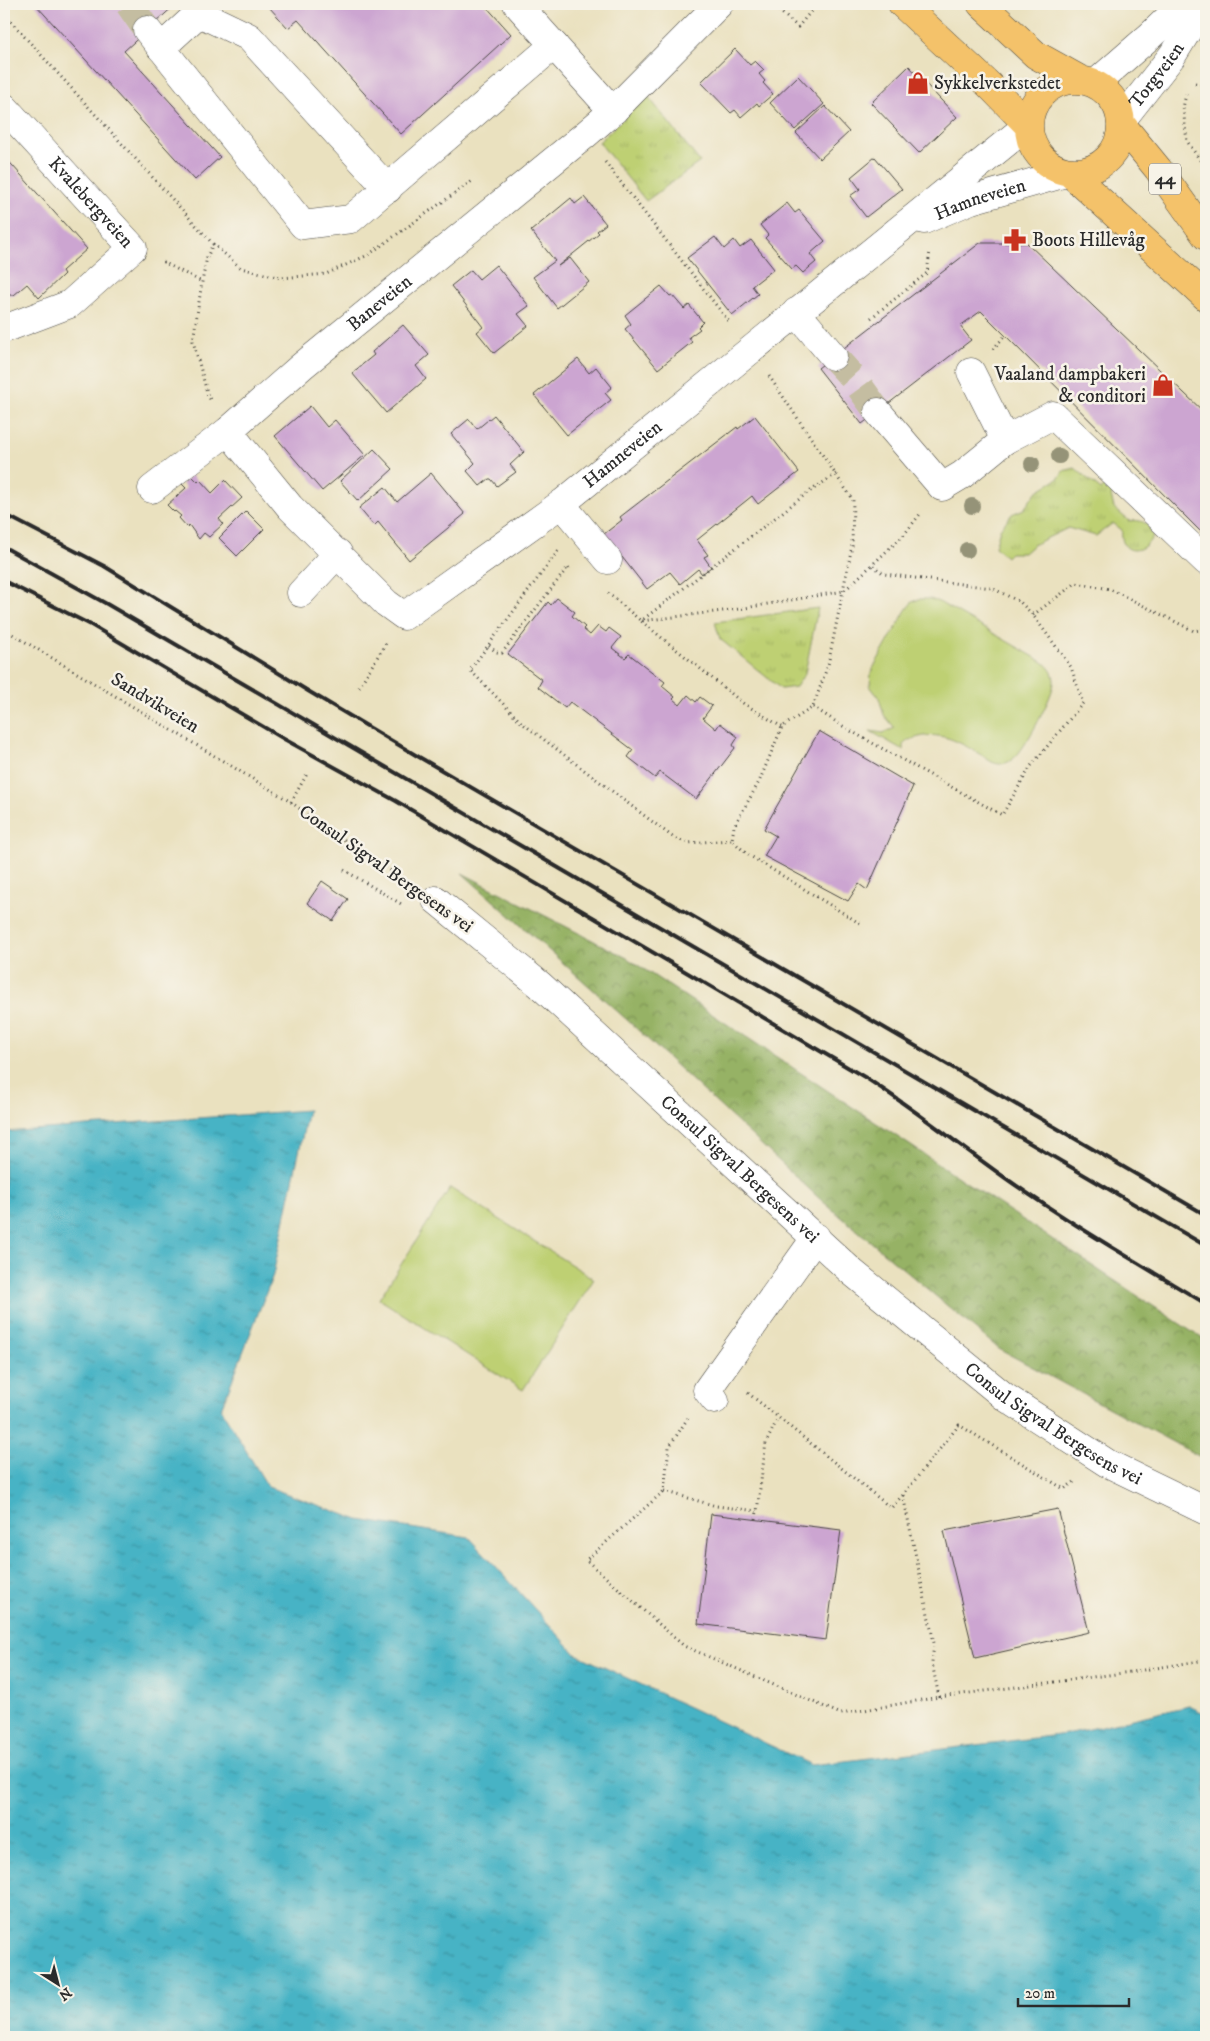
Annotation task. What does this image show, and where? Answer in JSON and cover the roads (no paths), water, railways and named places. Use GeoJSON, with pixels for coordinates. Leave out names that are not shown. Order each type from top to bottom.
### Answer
{"type":"FeatureCollection","features":[{"type":"Feature","properties":{"kind":"main road"},"geometry":{"type":"LineString","coordinates":[[902,4],[989,85],[1028,125]]}},
{"type":"Feature","properties":{"kind":"main road","name":"44"},"geometry":{"type":"LineString","coordinates":[[981,4],[1036,55],[1106,92],[1116,104],[1122,123],[1206,236]]}},
{"type":"Feature","properties":{"kind":"main road"},"geometry":{"type":"LineString","coordinates":[[1088,81],[1063,81],[1048,88],[1036,99],[1030,112],[1028,125],[1034,147],[1041,158],[1068,173],[1206,297]]}},
{"type":"Feature","properties":{"kind":"main road"},"geometry":{"type":"LineString","coordinates":[[1068,173],[1082,172],[1099,166],[1109,157],[1119,141],[1122,123]]}},
{"type":"Feature","properties":{"kind":"street"},"geometry":{"type":"LineString","coordinates":[[518,4],[614,110]]}},
{"type":"Feature","properties":{"kind":"street","name":"Baneveien"},"geometry":{"type":"LineString","coordinates":[[152,489],[228,430],[302,366],[585,135],[614,110],[719,4]]}},
{"type":"Feature","properties":{"kind":"street","name":"Torgveien"},"geometry":{"type":"LineString","coordinates":[[1088,81],[1151,35],[1184,4]]}},
{"type":"Feature","properties":{"kind":"street","name":"Torgveien"},"geometry":{"type":"LineString","coordinates":[[1122,123],[1172,56],[1204,4]]}},
{"type":"Feature","properties":{"kind":"street"},"geometry":{"type":"LineString","coordinates":[[388,189],[249,37],[199,13],[154,39],[303,225],[351,220],[388,189],[554,45]]}},
{"type":"Feature","properties":{"kind":"street","name":"Kvalebergveien"},"geometry":{"type":"LineString","coordinates":[[4,107],[133,248],[70,304],[4,329]]}},
{"type":"Feature","properties":{"kind":"street","name":"Hamneveien"},"geometry":{"type":"LineString","coordinates":[[338,553],[386,602],[404,616],[561,504],[1028,125]]}},
{"type":"Feature","properties":{"kind":"street","name":"Hamneveien"},"geometry":{"type":"LineString","coordinates":[[898,232],[971,200],[1068,173]]}},
{"type":"Feature","properties":{"kind":"street"},"geometry":{"type":"LineString","coordinates":[[796,312],[833,356]]}},
{"type":"Feature","properties":{"kind":"street"},"geometry":{"type":"LineString","coordinates":[[971,372],[1005,440]]}},
{"type":"Feature","properties":{"kind":"street"},"geometry":{"type":"LineString","coordinates":[[878,412],[942,487],[962,475],[1005,440],[1053,415],[1206,562]]}},
{"type":"Feature","properties":{"kind":"street"},"geometry":{"type":"LineString","coordinates":[[228,430],[290,507],[338,553],[301,593]]}},
{"type":"Feature","properties":{"kind":"street"},"geometry":{"type":"LineString","coordinates":[[561,504],[608,560]]}},
{"type":"Feature","properties":{"kind":"street","name":"Consul Sigval Bergesens vei"},"geometry":{"type":"LineString","coordinates":[[436,900],[540,984],[852,1272],[1006,1397],[1107,1463],[1206,1511]]}},
{"type":"Feature","properties":{"kind":"street"},"geometry":{"type":"LineString","coordinates":[[711,1395],[816,1237]]}},
{"type":"Feature","properties":{"kind":"water"},"geometry":{"type":"Polygon","coordinates":[[[308,1110],[273,1275],[221,1409],[268,1487],[359,1520],[469,1537],[576,1654],[812,1765],[1067,1734],[1189,1706],[1206,1714],[1206,2037],[4,2037],[4,1132],[308,1110]]]}},
{"type":"Feature","properties":{"kind":"tunnel"},"geometry":{"type":"LineString","coordinates":[[129,4],[147,30]]}},
{"type":"Feature","properties":{"kind":"tunnel"},"geometry":{"type":"LineString","coordinates":[[833,356],[854,379],[878,412]]}},
{"type":"Feature","properties":{"kind":"railway"},"geometry":{"type":"LineString","coordinates":[[4,514],[104,566],[419,757],[1206,1215]]}},
{"type":"Feature","properties":{"kind":"railway"},"geometry":{"type":"LineString","coordinates":[[4,547],[105,603],[1206,1246]]}},
{"type":"Feature","properties":{"kind":"railway"},"geometry":{"type":"LineString","coordinates":[[4,581],[91,625],[284,739],[396,801],[866,1078],[1053,1210],[1206,1304]]}},
{"type":"Feature","properties":{"kind":"place","name":"Sykkelverkstedet"},"geometry":{"type":"Point","coordinates":[918,83]}},
{"type":"Feature","properties":{"kind":"place","name":"Boots Hillevåg"},"geometry":{"type":"Point","coordinates":[1015,240]}},
{"type":"Feature","properties":{"kind":"place","name":"Vaaland dampbakeri & conditori"},"geometry":{"type":"Point","coordinates":[1163,385]}}]}
